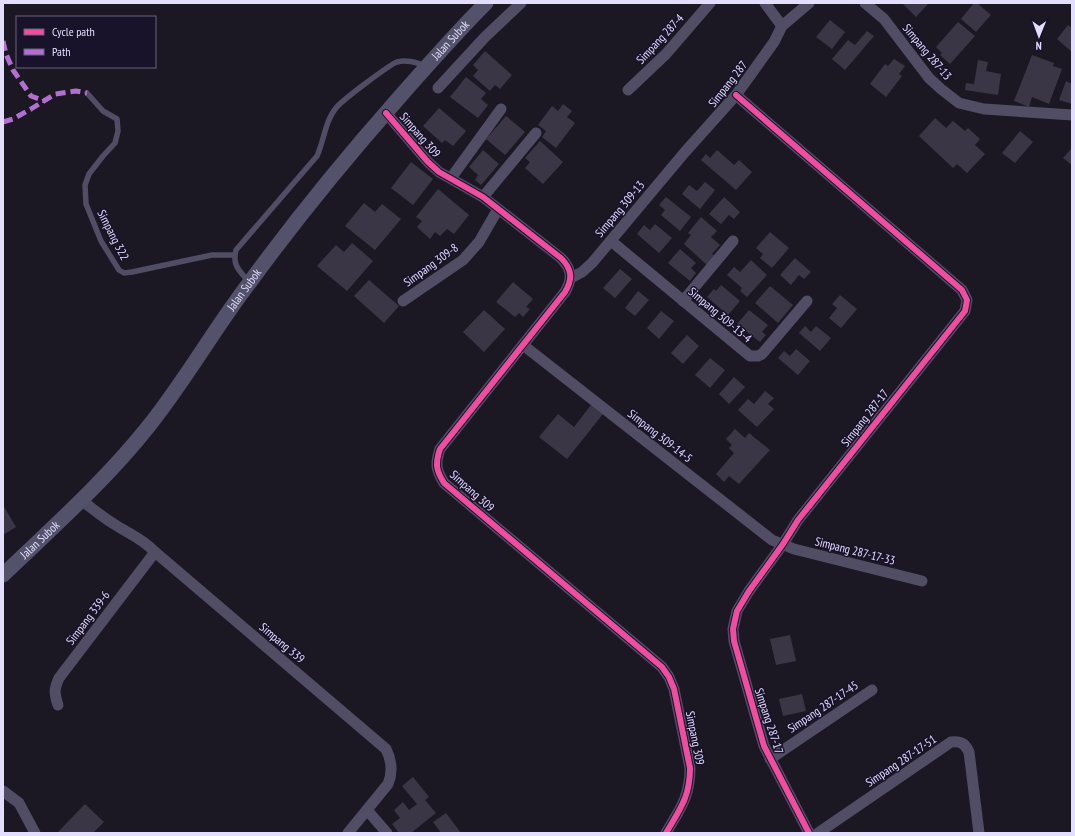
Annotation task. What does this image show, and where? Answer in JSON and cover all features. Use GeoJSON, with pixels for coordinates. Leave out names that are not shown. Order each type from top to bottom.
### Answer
{"type":"FeatureCollection","features":[{"type":"Feature","properties":{"kind":"main road","name":"Jalan Subok"},"geometry":{"type":"LineString","coordinates":[[3,575],[81,500],[148,427],[249,282],[296,220],[427,66],[486,3]]}},
{"type":"Feature","properties":{"kind":"street"},"geometry":{"type":"LineString","coordinates":[[438,88],[485,37],[521,3]]}},
{"type":"Feature","properties":{"kind":"street","name":"Simpang 287-4"},"geometry":{"type":"LineString","coordinates":[[628,90],[666,54],[710,3]]}},
{"type":"Feature","properties":{"kind":"street"},"geometry":{"type":"LineString","coordinates":[[765,3],[782,26],[809,3]]}},
{"type":"Feature","properties":{"kind":"street","name":"Simpang 287-13"},"geometry":{"type":"LineString","coordinates":[[865,3],[884,19],[929,78],[941,90],[959,103],[984,110],[1072,115]]}},
{"type":"Feature","properties":{"kind":"street","name":"Simpang 287"},"geometry":{"type":"LineString","coordinates":[[685,152],[736,95],[774,42],[782,26]]}},
{"type":"Feature","properties":{"kind":"street","name":"Simpang 287-17"},"geometry":{"type":"LineString","coordinates":[[736,95],[962,290],[968,300],[965,311],[798,520],[737,611],[733,629],[734,641],[760,732],[770,759],[809,833]]}},
{"type":"Feature","properties":{"kind":"street"},"geometry":{"type":"LineString","coordinates":[[451,178],[501,109]]}},
{"type":"Feature","properties":{"kind":"street","name":"Simpang 309"},"geometry":{"type":"LineString","coordinates":[[386,113],[428,162],[439,172],[483,197],[561,258],[570,270],[571,278],[565,292],[440,449],[436,460],[438,472],[444,484],[662,667],[669,677],[674,689],[690,768],[688,791],[683,804],[666,833]]}},
{"type":"Feature","properties":{"kind":"street"},"geometry":{"type":"LineString","coordinates":[[483,197],[536,133]]}},
{"type":"Feature","properties":{"kind":"street","name":"Simpang 309-13"},"geometry":{"type":"LineString","coordinates":[[571,278],[582,272],[592,263],[685,152]]}},
{"type":"Feature","properties":{"kind":"street","name":"Simpang 309-8"},"geometry":{"type":"LineString","coordinates":[[403,301],[463,260],[479,242],[498,209]]}},
{"type":"Feature","properties":{"kind":"street"},"geometry":{"type":"LineString","coordinates":[[683,301],[733,240]]}},
{"type":"Feature","properties":{"kind":"street","name":"Simpang 309-13-4"},"geometry":{"type":"LineString","coordinates":[[611,241],[746,354],[754,357],[762,354],[807,301]]}},
{"type":"Feature","properties":{"kind":"street","name":"Simpang 309-14-5"},"geometry":{"type":"LineString","coordinates":[[523,345],[772,540],[783,544]]}},
{"type":"Feature","properties":{"kind":"street","name":"Simpang 339"},"geometry":{"type":"LineString","coordinates":[[81,500],[114,525],[130,532],[146,543],[386,749],[390,757],[390,776],[388,784],[348,833]]}},
{"type":"Feature","properties":{"kind":"street","name":"Simpang 287-17-33"},"geometry":{"type":"LineString","coordinates":[[783,544],[794,549],[922,581]]}},
{"type":"Feature","properties":{"kind":"street","name":"Simpang 339-6"},"geometry":{"type":"LineString","coordinates":[[58,705],[55,697],[55,688],[59,678],[155,552]]}},
{"type":"Feature","properties":{"kind":"street","name":"Simpang 287-17-45"},"geometry":{"type":"LineString","coordinates":[[770,759],[872,690]]}},
{"type":"Feature","properties":{"kind":"street","name":"Simpang 287-17-51"},"geometry":{"type":"LineString","coordinates":[[818,833],[951,742],[963,743],[967,746],[969,752],[977,832]]}},
{"type":"Feature","properties":{"kind":"street"},"geometry":{"type":"LineString","coordinates":[[3,791],[19,803],[35,833]]}},
{"type":"Feature","properties":{"kind":"street"},"geometry":{"type":"LineString","coordinates":[[367,810],[387,833]]}},
{"type":"Feature","properties":{"kind":"lane"},"geometry":{"type":"LineString","coordinates":[[249,282],[236,265],[234,256],[236,250],[317,156],[322,146],[329,118],[336,106],[389,65],[405,61],[415,62],[427,66]]}},
{"type":"Feature","properties":{"kind":"lane","name":"Simpang 322"},"geometry":{"type":"LineString","coordinates":[[87,94],[103,111],[117,120],[118,131],[115,144],[103,156],[89,174],[85,185],[86,204],[91,220],[119,270],[124,273],[212,256],[234,256]]}},
{"type":"Feature","properties":{"kind":"building"},"geometry":{"type":"Polygon","coordinates":[[[902,3],[927,3],[928,4],[916,17],[902,3]]]}},
{"type":"Feature","properties":{"kind":"building"},"geometry":{"type":"Polygon","coordinates":[[[974,3],[977,3],[991,15],[976,32],[961,19],[974,3]]]}},
{"type":"Feature","properties":{"kind":"building"},"geometry":{"type":"Polygon","coordinates":[[[830,20],[845,32],[832,49],[816,37],[830,20]]]}},
{"type":"Feature","properties":{"kind":"building"},"geometry":{"type":"Polygon","coordinates":[[[958,22],[975,36],[950,64],[940,55],[942,53],[936,47],[958,22]]]}},
{"type":"Feature","properties":{"kind":"building"},"geometry":{"type":"Polygon","coordinates":[[[1068,25],[1072,28],[1072,52],[1057,39],[1068,25]]]}},
{"type":"Feature","properties":{"kind":"building"},"geometry":{"type":"Polygon","coordinates":[[[867,31],[874,36],[845,70],[832,59],[848,40],[855,45],[867,31]]]}},
{"type":"Feature","properties":{"kind":"building"},"geometry":{"type":"Polygon","coordinates":[[[485,51],[512,75],[500,89],[495,85],[490,91],[473,76],[478,70],[473,65],[485,51]]]}},
{"type":"Feature","properties":{"kind":"building"},"geometry":{"type":"Polygon","coordinates":[[[1032,55],[1054,63],[1053,66],[1062,69],[1049,104],[1032,97],[1029,107],[1014,101],[1032,55]]]}},
{"type":"Feature","properties":{"kind":"building"},"geometry":{"type":"Polygon","coordinates":[[[894,59],[905,66],[899,74],[902,76],[886,97],[870,84],[885,64],[888,66],[894,59]]]}},
{"type":"Feature","properties":{"kind":"building"},"geometry":{"type":"Polygon","coordinates":[[[978,60],[988,62],[986,71],[1001,74],[998,95],[965,90],[966,83],[974,84],[978,60]]]}},
{"type":"Feature","properties":{"kind":"building"},"geometry":{"type":"Polygon","coordinates":[[[466,77],[486,93],[481,99],[488,105],[478,118],[450,97],[466,77]]]}},
{"type":"Feature","properties":{"kind":"building"},"geometry":{"type":"Polygon","coordinates":[[[1066,81],[1072,84],[1072,104],[1059,100],[1066,81]]]}},
{"type":"Feature","properties":{"kind":"building"},"geometry":{"type":"Polygon","coordinates":[[[563,104],[572,111],[567,117],[575,123],[556,148],[542,137],[546,131],[538,125],[552,106],[558,111],[563,104]]]}},
{"type":"Feature","properties":{"kind":"building"},"geometry":{"type":"Polygon","coordinates":[[[439,108],[466,131],[453,146],[445,140],[442,143],[423,126],[439,108]]]}},
{"type":"Feature","properties":{"kind":"building"},"geometry":{"type":"Polygon","coordinates":[[[506,116],[525,132],[505,155],[486,139],[506,116]]]}},
{"type":"Feature","properties":{"kind":"building"},"geometry":{"type":"Polygon","coordinates":[[[935,118],[946,128],[953,121],[965,131],[968,128],[980,139],[975,145],[985,154],[967,173],[957,164],[953,168],[919,136],[935,118]]]}},
{"type":"Feature","properties":{"kind":"building"},"geometry":{"type":"Polygon","coordinates":[[[1020,131],[1033,142],[1015,163],[1002,153],[1020,131]]]}},
{"type":"Feature","properties":{"kind":"building"},"geometry":{"type":"Polygon","coordinates":[[[540,141],[563,162],[543,184],[525,168],[530,162],[525,158],[540,141]]]}},
{"type":"Feature","properties":{"kind":"building"},"geometry":{"type":"Polygon","coordinates":[[[1072,148],[1072,165],[1063,158],[1072,148]]]}},
{"type":"Feature","properties":{"kind":"building"},"geometry":{"type":"Polygon","coordinates":[[[483,150],[499,164],[481,185],[475,180],[478,175],[469,167],[483,150]]]}},
{"type":"Feature","properties":{"kind":"building"},"geometry":{"type":"Polygon","coordinates":[[[717,150],[734,165],[739,160],[752,172],[736,190],[701,160],[706,154],[710,158],[717,150]]]}},
{"type":"Feature","properties":{"kind":"building"},"geometry":{"type":"Polygon","coordinates":[[[411,162],[433,179],[413,205],[391,188],[411,162]]]}},
{"type":"Feature","properties":{"kind":"building"},"geometry":{"type":"Polygon","coordinates":[[[705,182],[715,190],[700,209],[682,194],[689,185],[697,191],[705,182]]]}},
{"type":"Feature","properties":{"kind":"building"},"geometry":{"type":"Polygon","coordinates":[[[438,189],[469,215],[454,234],[447,229],[440,236],[435,232],[430,239],[417,227],[422,221],[416,217],[438,189]]]}},
{"type":"Feature","properties":{"kind":"building"},"geometry":{"type":"Polygon","coordinates":[[[666,197],[691,217],[680,231],[661,215],[665,210],[659,205],[666,197]]]}},
{"type":"Feature","properties":{"kind":"building"},"geometry":{"type":"Polygon","coordinates":[[[724,197],[740,212],[734,219],[729,215],[721,224],[709,214],[724,197]]]}},
{"type":"Feature","properties":{"kind":"building"},"geometry":{"type":"Polygon","coordinates":[[[364,203],[375,212],[382,204],[401,219],[375,250],[345,226],[364,203]]]}},
{"type":"Feature","properties":{"kind":"building"},"geometry":{"type":"Polygon","coordinates":[[[701,217],[717,231],[711,237],[720,245],[712,254],[716,257],[708,266],[684,244],[691,235],[688,233],[701,217]]]}},
{"type":"Feature","properties":{"kind":"building"},"geometry":{"type":"Polygon","coordinates":[[[655,224],[672,238],[659,253],[637,234],[644,225],[650,230],[655,224]]]}},
{"type":"Feature","properties":{"kind":"building"},"geometry":{"type":"Polygon","coordinates":[[[770,232],[789,248],[772,268],[760,258],[763,254],[756,248],[770,232]]]}},
{"type":"Feature","properties":{"kind":"building"},"geometry":{"type":"Polygon","coordinates":[[[352,243],[373,261],[347,291],[317,266],[336,245],[344,252],[352,243]]]}},
{"type":"Feature","properties":{"kind":"building"},"geometry":{"type":"Polygon","coordinates":[[[680,249],[696,263],[691,268],[696,273],[690,281],[668,263],[680,249]]]}},
{"type":"Feature","properties":{"kind":"building"},"geometry":{"type":"Polygon","coordinates":[[[795,258],[811,272],[804,279],[799,275],[791,285],[780,275],[795,258]]]}},
{"type":"Feature","properties":{"kind":"building"},"geometry":{"type":"Polygon","coordinates":[[[751,260],[767,275],[747,297],[740,291],[742,288],[727,275],[734,267],[740,272],[751,260]]]}},
{"type":"Feature","properties":{"kind":"building"},"geometry":{"type":"Polygon","coordinates":[[[620,269],[632,279],[615,298],[603,288],[620,269]]]}},
{"type":"Feature","properties":{"kind":"building"},"geometry":{"type":"Polygon","coordinates":[[[369,280],[399,306],[384,323],[354,296],[369,280]]]}},
{"type":"Feature","properties":{"kind":"building"},"geometry":{"type":"Polygon","coordinates":[[[513,282],[533,299],[526,307],[530,309],[523,317],[519,313],[515,317],[496,302],[513,282]]]}},
{"type":"Feature","properties":{"kind":"building"},"geometry":{"type":"Polygon","coordinates":[[[721,285],[740,301],[728,315],[707,297],[714,289],[716,291],[721,285]]]}},
{"type":"Feature","properties":{"kind":"building"},"geometry":{"type":"Polygon","coordinates":[[[770,286],[793,305],[778,323],[755,303],[770,286]]]}},
{"type":"Feature","properties":{"kind":"building"},"geometry":{"type":"Polygon","coordinates":[[[638,291],[649,300],[635,316],[625,308],[638,291]]]}},
{"type":"Feature","properties":{"kind":"building"},"geometry":{"type":"Polygon","coordinates":[[[840,295],[857,309],[841,328],[829,318],[837,308],[832,304],[840,295]]]}},
{"type":"Feature","properties":{"kind":"building"},"geometry":{"type":"Polygon","coordinates":[[[484,310],[505,329],[484,352],[463,332],[484,310]]]}},
{"type":"Feature","properties":{"kind":"building"},"geometry":{"type":"Polygon","coordinates":[[[749,310],[768,325],[762,332],[766,335],[760,342],[737,324],[749,310]]]}},
{"type":"Feature","properties":{"kind":"building"},"geometry":{"type":"Polygon","coordinates":[[[661,311],[674,321],[659,339],[647,328],[661,311]]]}},
{"type":"Feature","properties":{"kind":"building"},"geometry":{"type":"Polygon","coordinates":[[[805,326],[811,332],[816,326],[831,338],[820,351],[799,333],[805,326]]]}},
{"type":"Feature","properties":{"kind":"building"},"geometry":{"type":"Polygon","coordinates":[[[687,335],[699,346],[683,364],[671,353],[687,335]]]}},
{"type":"Feature","properties":{"kind":"building"},"geometry":{"type":"Polygon","coordinates":[[[796,349],[810,361],[798,375],[778,358],[784,351],[790,356],[796,349]]]}},
{"type":"Feature","properties":{"kind":"building"},"geometry":{"type":"Polygon","coordinates":[[[710,358],[725,370],[710,388],[695,375],[710,358]]]}},
{"type":"Feature","properties":{"kind":"building"},"geometry":{"type":"Polygon","coordinates":[[[734,377],[745,387],[729,404],[719,394],[734,377]]]}},
{"type":"Feature","properties":{"kind":"building"},"geometry":{"type":"Polygon","coordinates":[[[765,391],[774,398],[768,404],[774,409],[757,427],[738,410],[748,399],[754,404],[765,391]]]}},
{"type":"Feature","properties":{"kind":"building"},"geometry":{"type":"Polygon","coordinates":[[[591,405],[603,414],[567,459],[539,437],[558,414],[574,427],[591,405]]]}},
{"type":"Feature","properties":{"kind":"building"},"geometry":{"type":"Polygon","coordinates":[[[735,429],[745,438],[749,433],[770,450],[739,484],[729,476],[724,482],[716,474],[734,453],[729,448],[732,445],[726,439],[735,429]]]}},
{"type":"Feature","properties":{"kind":"building"},"geometry":{"type":"Polygon","coordinates":[[[3,505],[16,527],[3,535],[3,505]]]}},
{"type":"Feature","properties":{"kind":"building"},"geometry":{"type":"Polygon","coordinates":[[[790,635],[796,661],[776,665],[770,639],[790,635]]]}},
{"type":"Feature","properties":{"kind":"building"},"geometry":{"type":"Polygon","coordinates":[[[802,694],[806,711],[783,716],[779,699],[802,694]]]}},
{"type":"Feature","properties":{"kind":"building"},"geometry":{"type":"Polygon","coordinates":[[[413,777],[429,797],[425,800],[436,813],[411,833],[399,833],[392,824],[400,818],[394,810],[403,802],[409,810],[417,804],[402,786],[413,777]]]}},
{"type":"Feature","properties":{"kind":"building"},"geometry":{"type":"Polygon","coordinates":[[[85,804],[104,822],[93,833],[57,833],[85,804]]]}},
{"type":"Feature","properties":{"kind":"building"},"geometry":{"type":"Polygon","coordinates":[[[446,813],[461,833],[441,833],[433,822],[446,813]]]}},
{"type":"Feature","properties":{"kind":"marked path"},"geometry":{"type":"LineString","coordinates":[[3,41],[6,54],[13,70],[31,96],[45,101]]}},
{"type":"Feature","properties":{"kind":"marked path"},"geometry":{"type":"LineString","coordinates":[[3,122],[13,119],[55,94],[76,91],[87,93]]}},
{"type":"Feature","properties":{"kind":"cycle path"},"geometry":{"type":"LineString","coordinates":[[736,95],[962,290],[967,300],[965,311],[798,520],[737,611],[733,629],[734,641],[764,746],[809,833]]}},
{"type":"Feature","properties":{"kind":"cycle path"},"geometry":{"type":"LineString","coordinates":[[386,113],[428,162],[439,172],[483,197],[561,258],[569,270],[570,278],[565,292],[440,449],[437,459],[437,467],[444,483],[662,667],[669,677],[674,689],[690,768],[690,778],[686,795],[680,810],[666,833]]}}]}
